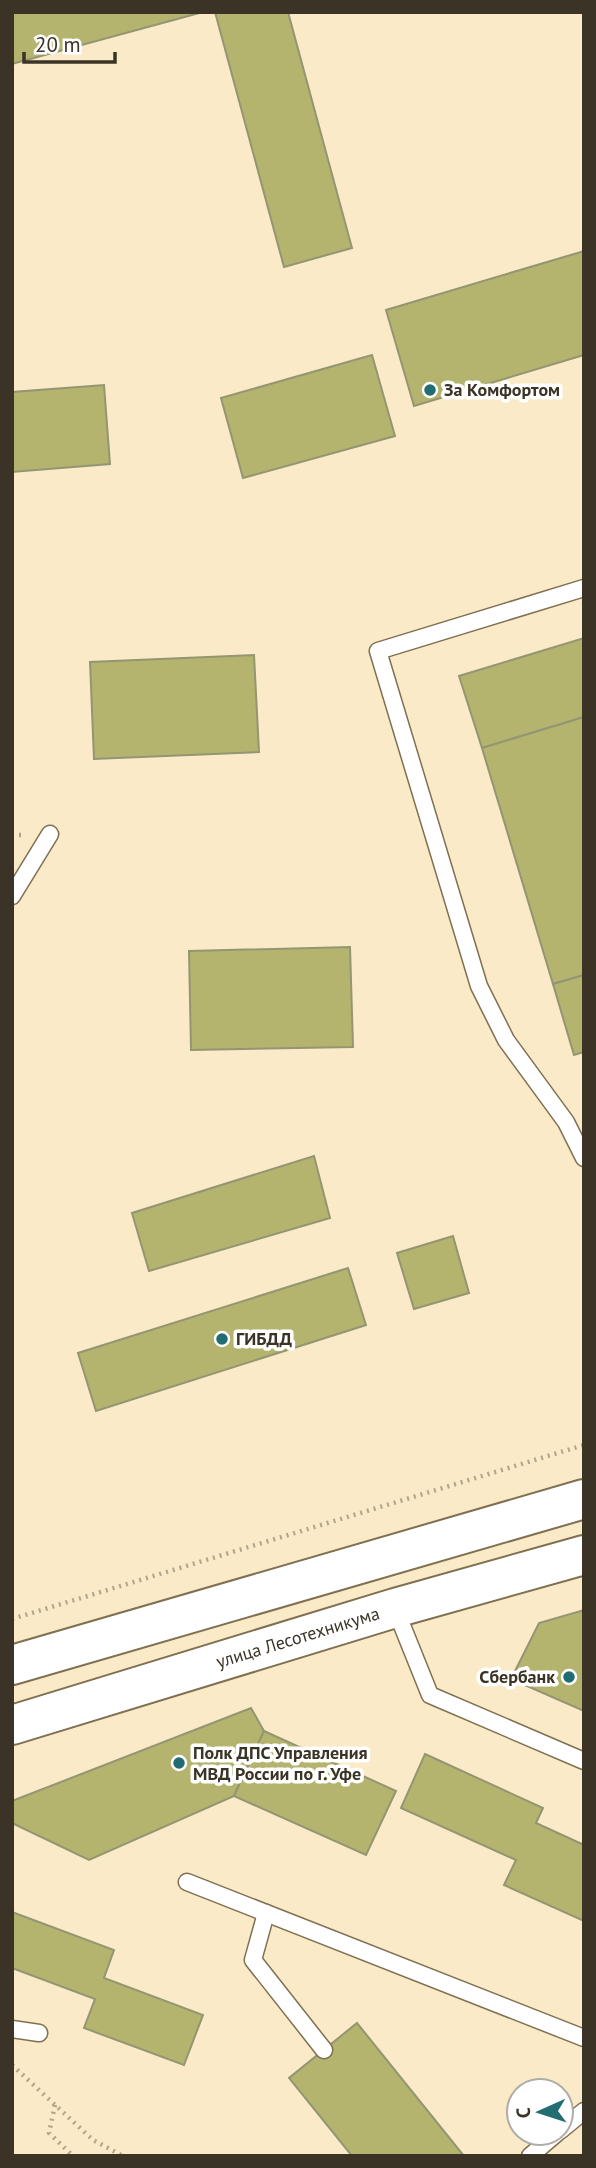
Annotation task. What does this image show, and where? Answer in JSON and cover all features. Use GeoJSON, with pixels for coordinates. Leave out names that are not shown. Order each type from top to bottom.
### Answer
{"type":"FeatureCollection","features":[{"type":"Feature","properties":{"kind":"main road"},"geometry":{"type":"LineString","coordinates":[[12,1665],[584,1499]]}},
{"type":"Feature","properties":{"kind":"main road","name":"улица Лесотехникума"},"geometry":{"type":"LineString","coordinates":[[12,1725],[395,1608],[584,1555]]}},
{"type":"Feature","properties":{"kind":"lane"},"geometry":{"type":"LineString","coordinates":[[584,588],[378,651],[479,986],[506,1040],[566,1122],[584,1158]]}},
{"type":"Feature","properties":{"kind":"lane"},"geometry":{"type":"LineString","coordinates":[[12,896],[50,834]]}},
{"type":"Feature","properties":{"kind":"lane"},"geometry":{"type":"LineString","coordinates":[[395,1608],[430,1695],[584,1761]]}},
{"type":"Feature","properties":{"kind":"lane"},"geometry":{"type":"LineString","coordinates":[[187,1882],[584,2038]]}},
{"type":"Feature","properties":{"kind":"lane"},"geometry":{"type":"LineString","coordinates":[[267,1913],[253,1959],[324,2050]]}},
{"type":"Feature","properties":{"kind":"lane"},"geometry":{"type":"LineString","coordinates":[[12,2029],[39,2033]]}},
{"type":"Feature","properties":{"kind":"path"},"geometry":{"type":"LineString","coordinates":[[12,1619],[584,1446]]}},
{"type":"Feature","properties":{"kind":"path"},"geometry":{"type":"LineString","coordinates":[[12,2065],[93,2140],[123,2156]]}},
{"type":"Feature","properties":{"kind":"path"},"geometry":{"type":"LineString","coordinates":[[55,2105],[49,2133],[74,2156]]}},
{"type":"Feature","properties":{"kind":"building"},"geometry":{"type":"Polygon","coordinates":[[[12,12],[203,12],[12,64],[12,12]]]}},
{"type":"Feature","properties":{"kind":"building"},"geometry":{"type":"Polygon","coordinates":[[[215,12],[288,12],[352,248],[284,267],[215,12]]]}},
{"type":"Feature","properties":{"kind":"building"},"geometry":{"type":"Polygon","coordinates":[[[584,251],[584,355],[414,406],[386,310],[584,251]]]}},
{"type":"Feature","properties":{"kind":"building"},"geometry":{"type":"Polygon","coordinates":[[[372,355],[395,436],[243,478],[221,398],[372,355]]]}},
{"type":"Feature","properties":{"kind":"building"},"geometry":{"type":"Polygon","coordinates":[[[104,385],[110,464],[12,472],[12,392],[104,385]]]}},
{"type":"Feature","properties":{"kind":"building"},"geometry":{"type":"Polygon","coordinates":[[[584,638],[584,717],[482,748],[459,676],[584,638]]]}},
{"type":"Feature","properties":{"kind":"building"},"geometry":{"type":"Polygon","coordinates":[[[254,655],[259,752],[94,759],[90,662],[254,655]]]}},
{"type":"Feature","properties":{"kind":"building"},"geometry":{"type":"Polygon","coordinates":[[[584,717],[584,975],[553,984],[482,748],[584,717]]]}},
{"type":"Feature","properties":{"kind":"building"},"geometry":{"type":"Polygon","coordinates":[[[350,947],[353,1047],[191,1050],[189,951],[350,947]]]}},
{"type":"Feature","properties":{"kind":"building"},"geometry":{"type":"Polygon","coordinates":[[[584,975],[584,1052],[574,1055],[553,984],[584,975]]]}},
{"type":"Feature","properties":{"kind":"building"},"geometry":{"type":"Polygon","coordinates":[[[314,1156],[330,1218],[149,1271],[132,1213],[314,1156]]]}},
{"type":"Feature","properties":{"kind":"building"},"geometry":{"type":"Polygon","coordinates":[[[453,1236],[469,1293],[414,1309],[397,1253],[453,1236]]]}},
{"type":"Feature","properties":{"kind":"building","name":"ГИБДД"},"geometry":{"type":"Polygon","coordinates":[[[348,1268],[366,1325],[96,1411],[78,1353],[348,1268]]]}},
{"type":"Feature","properties":{"kind":"building"},"geometry":{"type":"Polygon","coordinates":[[[584,1610],[584,1711],[511,1679],[539,1623],[584,1610]]]}},
{"type":"Feature","properties":{"kind":"building","name":"Полк ДПС Управления МВД России по г. Уфе"},"geometry":{"type":"Polygon","coordinates":[[[251,1708],[264,1731],[234,1796],[89,1860],[12,1823],[12,1801],[251,1708]]]}},
{"type":"Feature","properties":{"kind":"building"},"geometry":{"type":"Polygon","coordinates":[[[264,1731],[396,1791],[366,1855],[234,1796],[264,1731]]]}},
{"type":"Feature","properties":{"kind":"building"},"geometry":{"type":"Polygon","coordinates":[[[425,1754],[543,1808],[536,1823],[584,1845],[584,1921],[504,1885],[516,1860],[401,1808],[425,1754]]]}},
{"type":"Feature","properties":{"kind":"building"},"geometry":{"type":"Polygon","coordinates":[[[12,1912],[114,1950],[104,1978],[203,2015],[184,2065],[84,2028],[95,1999],[12,1968],[12,1912]]]}},
{"type":"Feature","properties":{"kind":"building"},"geometry":{"type":"Polygon","coordinates":[[[357,2023],[464,2156],[352,2156],[289,2078],[357,2023]]]}},
{"type":"Feature","properties":{"kind":"place","name":"За Комфортом"},"geometry":{"type":"Point","coordinates":[430,390]}},
{"type":"Feature","properties":{"kind":"place","name":"ГИБДД"},"geometry":{"type":"Point","coordinates":[222,1339]}},
{"type":"Feature","properties":{"kind":"place","name":"Сбербанк"},"geometry":{"type":"Point","coordinates":[569,1677]}},
{"type":"Feature","properties":{"kind":"place","name":"Полк ДПС Управления МВД России по г. Уфе"},"geometry":{"type":"Point","coordinates":[179,1763]}}]}
